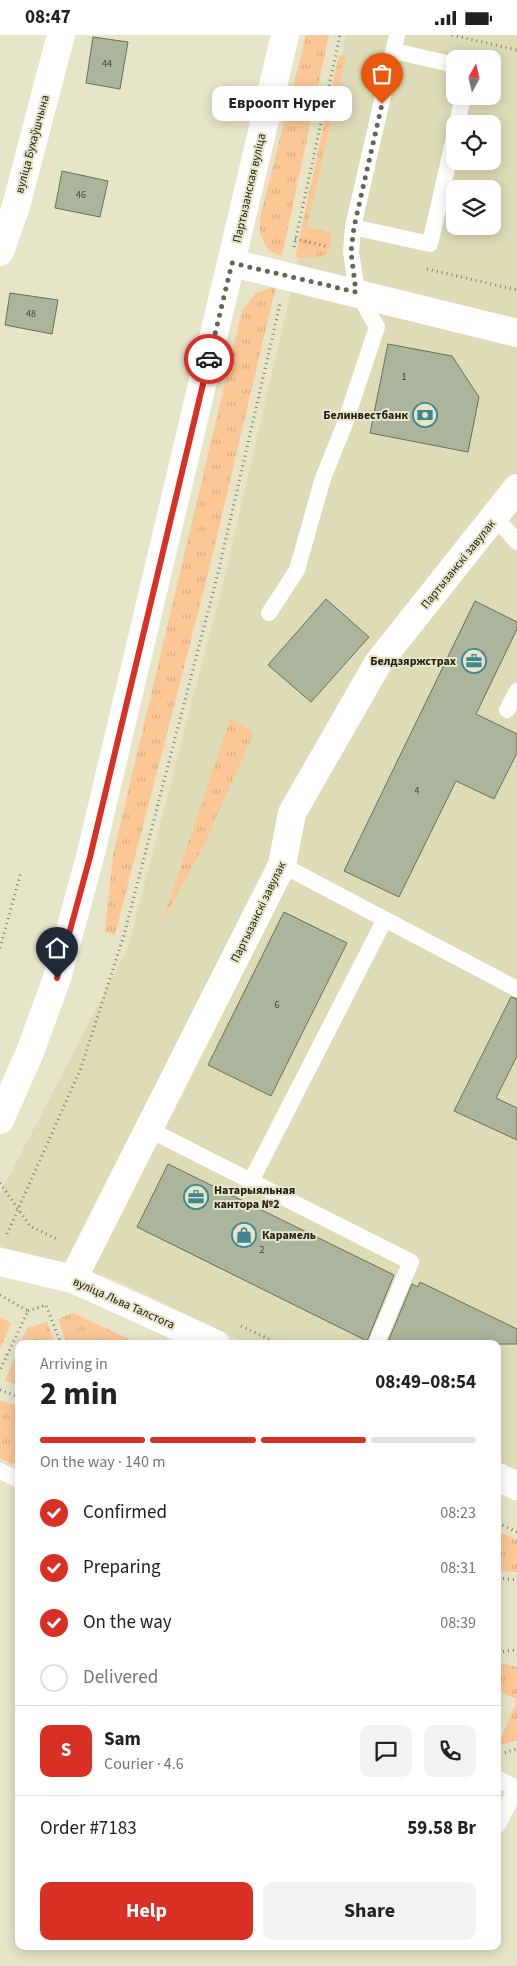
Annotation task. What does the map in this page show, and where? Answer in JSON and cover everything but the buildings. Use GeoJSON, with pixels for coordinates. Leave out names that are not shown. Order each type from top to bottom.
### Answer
{"type":"FeatureCollection","features":[{"type":"Feature","properties":{"kind":"street","name":"вуліца Бухаўшчына"},"geometry":{"type":"LineString","coordinates":[[0,252],[16,206],[61,35]]}},
{"type":"Feature","properties":{"kind":"street","name":"Партызанская вуліца"},"geometry":{"type":"LineString","coordinates":[[0,1120],[30,1052],[57,978],[87,867],[285,35]]}},
{"type":"Feature","properties":{"kind":"street"},"geometry":{"type":"LineString","coordinates":[[232,263],[517,333]]}},
{"type":"Feature","properties":{"kind":"street","name":"Партызанскі завулак"},"geometry":{"type":"LineString","coordinates":[[73,1279],[282,865],[292,813],[378,663],[517,488]]}},
{"type":"Feature","properties":{"kind":"street","name":"вуліца Льва Талстога"},"geometry":{"type":"LineString","coordinates":[[2,1251],[73,1279],[207,1340]]}},
{"type":"Feature","properties":{"kind":"street"},"geometry":{"type":"LineString","coordinates":[[501,1478],[517,1486]]}},
{"type":"Feature","properties":{"kind":"lane"},"geometry":{"type":"LineString","coordinates":[[269,613],[297,569],[324,478],[344,426],[377,327],[356,292],[351,252],[354,227],[395,43],[446,62]]}},
{"type":"Feature","properties":{"kind":"lane"},"geometry":{"type":"LineString","coordinates":[[354,227],[430,244],[447,170]]}},
{"type":"Feature","properties":{"kind":"lane"},"geometry":{"type":"LineString","coordinates":[[495,517],[517,542]]}},
{"type":"Feature","properties":{"kind":"lane"},"geometry":{"type":"LineString","coordinates":[[507,710],[517,691]]}},
{"type":"Feature","properties":{"kind":"lane"},"geometry":{"type":"LineString","coordinates":[[282,865],[517,989]]}},
{"type":"Feature","properties":{"kind":"lane"},"geometry":{"type":"LineString","coordinates":[[252,1181],[384,919]]}},
{"type":"Feature","properties":{"kind":"lane"},"geometry":{"type":"LineString","coordinates":[[148,1129],[412,1262],[378,1340]]}},
{"type":"Feature","properties":{"kind":"lane"},"geometry":{"type":"LineString","coordinates":[[0,1471],[15,1478]]}},
{"type":"Feature","properties":{"kind":"lane"},"geometry":{"type":"LineString","coordinates":[[501,1780],[516,1788],[501,1819]]}},
{"type":"Feature","properties":{"kind":"path"},"geometry":{"type":"LineString","coordinates":[[2,1251],[81,1068],[124,935],[218,573],[287,276],[340,35]]}},
{"type":"Feature","properties":{"kind":"path"},"geometry":{"type":"LineString","coordinates":[[452,35],[517,49]]}},
{"type":"Feature","properties":{"kind":"path"},"geometry":{"type":"LineString","coordinates":[[0,947],[21,872]]}},
{"type":"Feature","properties":{"kind":"path"},"geometry":{"type":"LineString","coordinates":[[0,1295],[28,1311]]}},
{"type":"Feature","properties":{"kind":"path"},"geometry":{"type":"LineString","coordinates":[[0,1370],[28,1311],[46,1305],[59,1340]]}},
{"type":"Feature","properties":{"kind":"path"},"geometry":{"type":"LineString","coordinates":[[0,1390],[15,1396]]}},
{"type":"Feature","properties":{"kind":"path"},"geometry":{"type":"LineString","coordinates":[[501,1524],[517,1532]]}},
{"type":"Feature","properties":{"kind":"path"},"geometry":{"type":"LineString","coordinates":[[501,1578],[517,1580]]}},
{"type":"Feature","properties":{"kind":"path"},"geometry":{"type":"LineString","coordinates":[[501,1652],[517,1650]]}},
{"type":"Feature","properties":{"kind":"path"},"geometry":{"type":"LineString","coordinates":[[501,1754],[517,1749]]}},
{"type":"Feature","properties":{"kind":"shaded area"},"geometry":{"type":"Polygon","coordinates":[[[346,35],[517,35],[517,1473],[501,1465],[501,1340],[240,1340],[114,1279],[66,1265],[19,1258],[0,1245],[0,1194],[128,947],[225,575],[297,265],[346,35]]]}},
{"type":"Feature","properties":{"kind":"green space"},"geometry":{"type":"Polygon","coordinates":[[[306,35],[329,35],[282,256],[269,251],[260,234],[260,218],[306,35]]]}},
{"type":"Feature","properties":{"kind":"green space"},"geometry":{"type":"Polygon","coordinates":[[[339,55],[346,56],[307,227],[331,233],[330,249],[322,256],[295,258],[339,55]]]}},
{"type":"Feature","properties":{"kind":"green space"},"geometry":{"type":"Polygon","coordinates":[[[276,286],[209,570],[115,935],[105,932],[113,855],[242,311],[256,293],[276,286]]]}},
{"type":"Feature","properties":{"kind":"green space"},"geometry":{"type":"Polygon","coordinates":[[[230,719],[254,732],[204,845],[162,922],[230,719]]]}},
{"type":"Feature","properties":{"kind":"green space"},"geometry":{"type":"Polygon","coordinates":[[[73,1313],[131,1340],[66,1340],[58,1319],[73,1313]]]}},
{"type":"Feature","properties":{"kind":"green space"},"geometry":{"type":"Polygon","coordinates":[[[0,1317],[11,1323],[0,1349],[0,1317]]]}},
{"type":"Feature","properties":{"kind":"green space"},"geometry":{"type":"Polygon","coordinates":[[[47,1322],[54,1340],[22,1340],[27,1328],[47,1322]]]}},
{"type":"Feature","properties":{"kind":"green space"},"geometry":{"type":"Polygon","coordinates":[[[15,1357],[15,1384],[5,1380],[15,1357]]]}},
{"type":"Feature","properties":{"kind":"green space"},"geometry":{"type":"Polygon","coordinates":[[[0,1401],[15,1405],[15,1462],[12,1464],[0,1458],[0,1401]]]}},
{"type":"Feature","properties":{"kind":"green space"},"geometry":{"type":"Polygon","coordinates":[[[501,1532],[517,1540],[517,1572],[501,1571],[501,1532]]]}},
{"type":"Feature","properties":{"kind":"green space"},"geometry":{"type":"Polygon","coordinates":[[[501,1663],[517,1667],[517,1700],[501,1692],[501,1663]]]}},
{"type":"Feature","properties":{"kind":"green space"},"geometry":{"type":"Polygon","coordinates":[[[517,1700],[517,1740],[501,1745],[501,1739],[517,1700]]]}},
{"type":"Feature","properties":{"kind":"way so far"},"geometry":{"type":"LineString","coordinates":[[209,359],[232,263],[356,292],[351,252],[354,227],[382,104]]}},
{"type":"Feature","properties":{"kind":"place","name":"Евроопт Hyper"},"geometry":{"type":"Point","coordinates":[382,104]}},
{"type":"Feature","properties":{"kind":"place","name":"Белинвестбанк"},"geometry":{"type":"Point","coordinates":[425,415]}},
{"type":"Feature","properties":{"kind":"place","name":"Белдзяржстрах"},"geometry":{"type":"Point","coordinates":[474,661]}},
{"type":"Feature","properties":{"kind":"place","name":"Натарыяльная кантора №2"},"geometry":{"type":"Point","coordinates":[196,1197]}},
{"type":"Feature","properties":{"kind":"place","name":"Карамель"},"geometry":{"type":"Point","coordinates":[244,1235]}},
{"type":"Feature","properties":{"kind":"route"},"geometry":{"type":"LineString","coordinates":[[57,978],[90,857],[209,359]]}}]}
